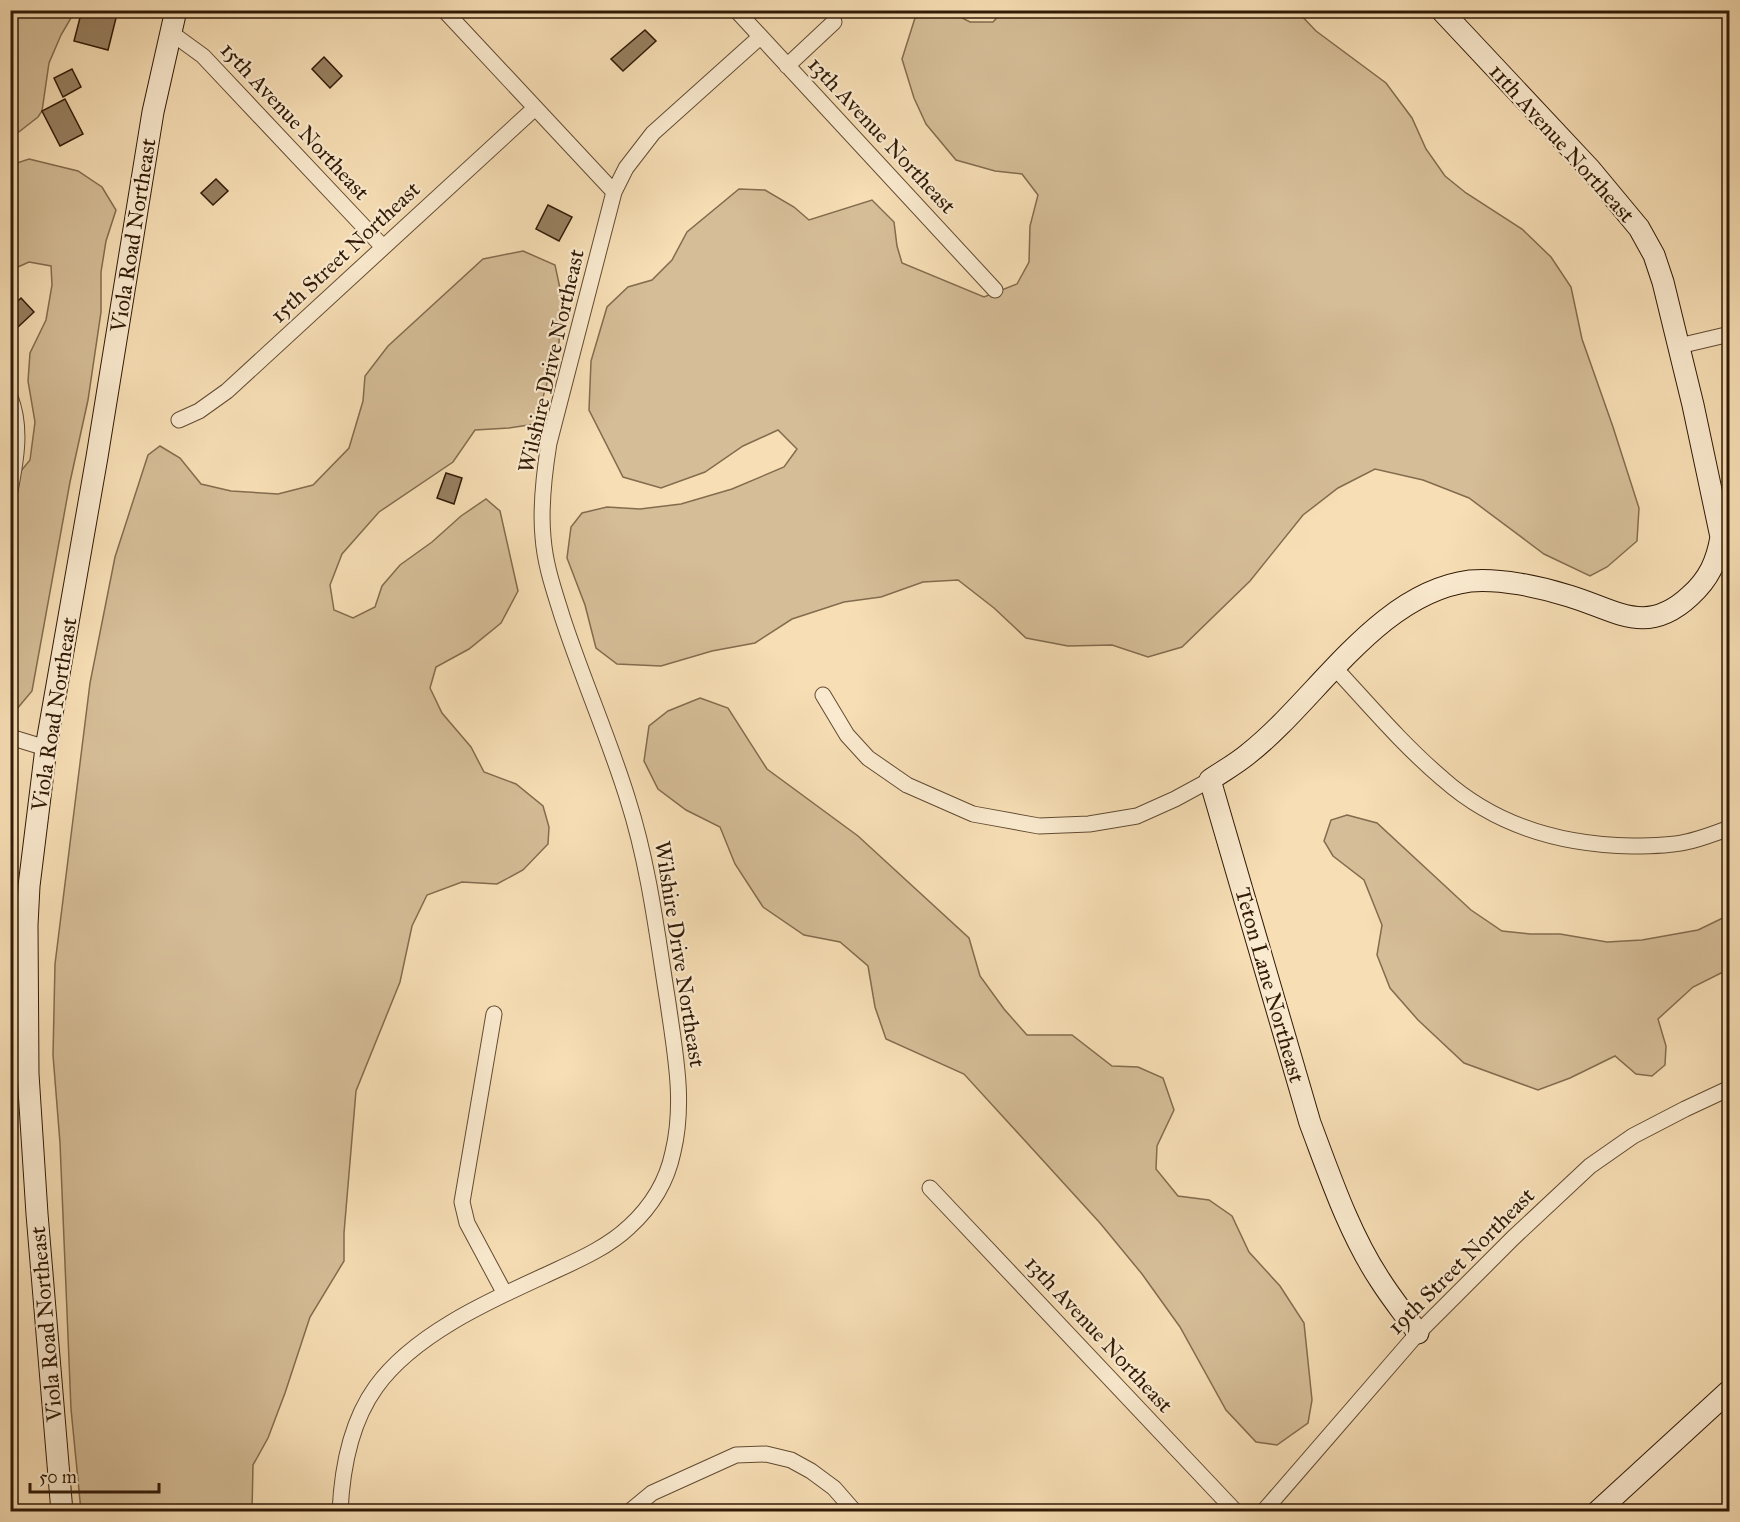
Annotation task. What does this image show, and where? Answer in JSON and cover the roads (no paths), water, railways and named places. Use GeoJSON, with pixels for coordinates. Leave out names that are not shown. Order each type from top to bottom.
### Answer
{"type":"FeatureCollection","features":[{"type":"Feature","properties":{"kind":"street","name":"Viola Road Northeast"},"geometry":{"type":"LineString","coordinates":[[62,1512],[36,1214],[28,1074],[27,925],[46,748],[97,457],[153,112],[176,10]]}},
{"type":"Feature","properties":{"kind":"street"},"geometry":{"type":"LineString","coordinates":[[444,10],[614,192],[626,168],[653,133],[760,37]]}},
{"type":"Feature","properties":{"kind":"street","name":"13th Avenue Northeast"},"geometry":{"type":"LineString","coordinates":[[736,10],[995,290]]}},
{"type":"Feature","properties":{"kind":"street","name":"11th Avenue Northeast"},"geometry":{"type":"LineString","coordinates":[[1335,668],[1385,619],[1413,601],[1442,588],[1471,581],[1506,582],[1568,595],[1623,616],[1655,617],[1680,605],[1698,589],[1712,570],[1718,555],[1720,537],[1716,507],[1679,346],[1654,255],[1639,228],[1590,169],[1441,10]]}},
{"type":"Feature","properties":{"kind":"street"},"geometry":{"type":"LineString","coordinates":[[787,66],[834,22]]}},
{"type":"Feature","properties":{"kind":"street","name":"15th Avenue Northeast"},"geometry":{"type":"LineString","coordinates":[[170,32],[203,56],[383,247]]}},
{"type":"Feature","properties":{"kind":"street","name":"15th Street Northeast"},"geometry":{"type":"LineString","coordinates":[[179,420],[199,411],[227,391],[535,108]]}},
{"type":"Feature","properties":{"kind":"street","name":"Wilshire Drive Northeast"},"geometry":{"type":"LineString","coordinates":[[340,1512],[346,1455],[359,1416],[377,1386],[404,1358],[436,1332],[505,1294],[572,1263],[629,1228],[660,1188],[672,1157],[678,1128],[677,1066],[650,884],[642,846],[627,797],[571,644],[547,567],[543,537],[542,500],[549,443],[614,192]]}},
{"type":"Feature","properties":{"kind":"street"},"geometry":{"type":"LineString","coordinates":[[1679,346],[1730,334]]}},
{"type":"Feature","properties":{"kind":"street"},"geometry":{"type":"LineString","coordinates":[[10,397],[16,420],[17,453],[10,491]]}},
{"type":"Feature","properties":{"kind":"street"},"geometry":{"type":"LineString","coordinates":[[823,694],[847,735],[868,758],[907,784],[974,814],[1038,826],[1089,824],[1137,816],[1210,780],[1248,754],[1335,668],[1415,755],[1444,781],[1498,817],[1525,828],[1585,844],[1648,846],[1685,842],[1730,828]]}},
{"type":"Feature","properties":{"kind":"street"},"geometry":{"type":"LineString","coordinates":[[10,737],[46,748]]}},
{"type":"Feature","properties":{"kind":"street","name":"Teton Lane Northeast"},"geometry":{"type":"LineString","coordinates":[[1210,780],[1310,1124],[1322,1157],[1361,1247],[1380,1281],[1418,1333]]}},
{"type":"Feature","properties":{"kind":"street"},"geometry":{"type":"LineString","coordinates":[[494,1014],[462,1202],[467,1223],[505,1294]]}},
{"type":"Feature","properties":{"kind":"street","name":"19th Street Northeast"},"geometry":{"type":"LineString","coordinates":[[1263,1512],[1418,1333],[1590,1166],[1633,1136],[1730,1088]]}},
{"type":"Feature","properties":{"kind":"street","name":"13th Avenue Northeast"},"geometry":{"type":"LineString","coordinates":[[930,1188],[1236,1512]]}},
{"type":"Feature","properties":{"kind":"street"},"geometry":{"type":"LineString","coordinates":[[1597,1512],[1730,1390]]}},
{"type":"Feature","properties":{"kind":"street"},"geometry":{"type":"LineString","coordinates":[[629,1512],[652,1493],[736,1455],[766,1454],[791,1460],[811,1471],[834,1488],[855,1512]]}}]}
